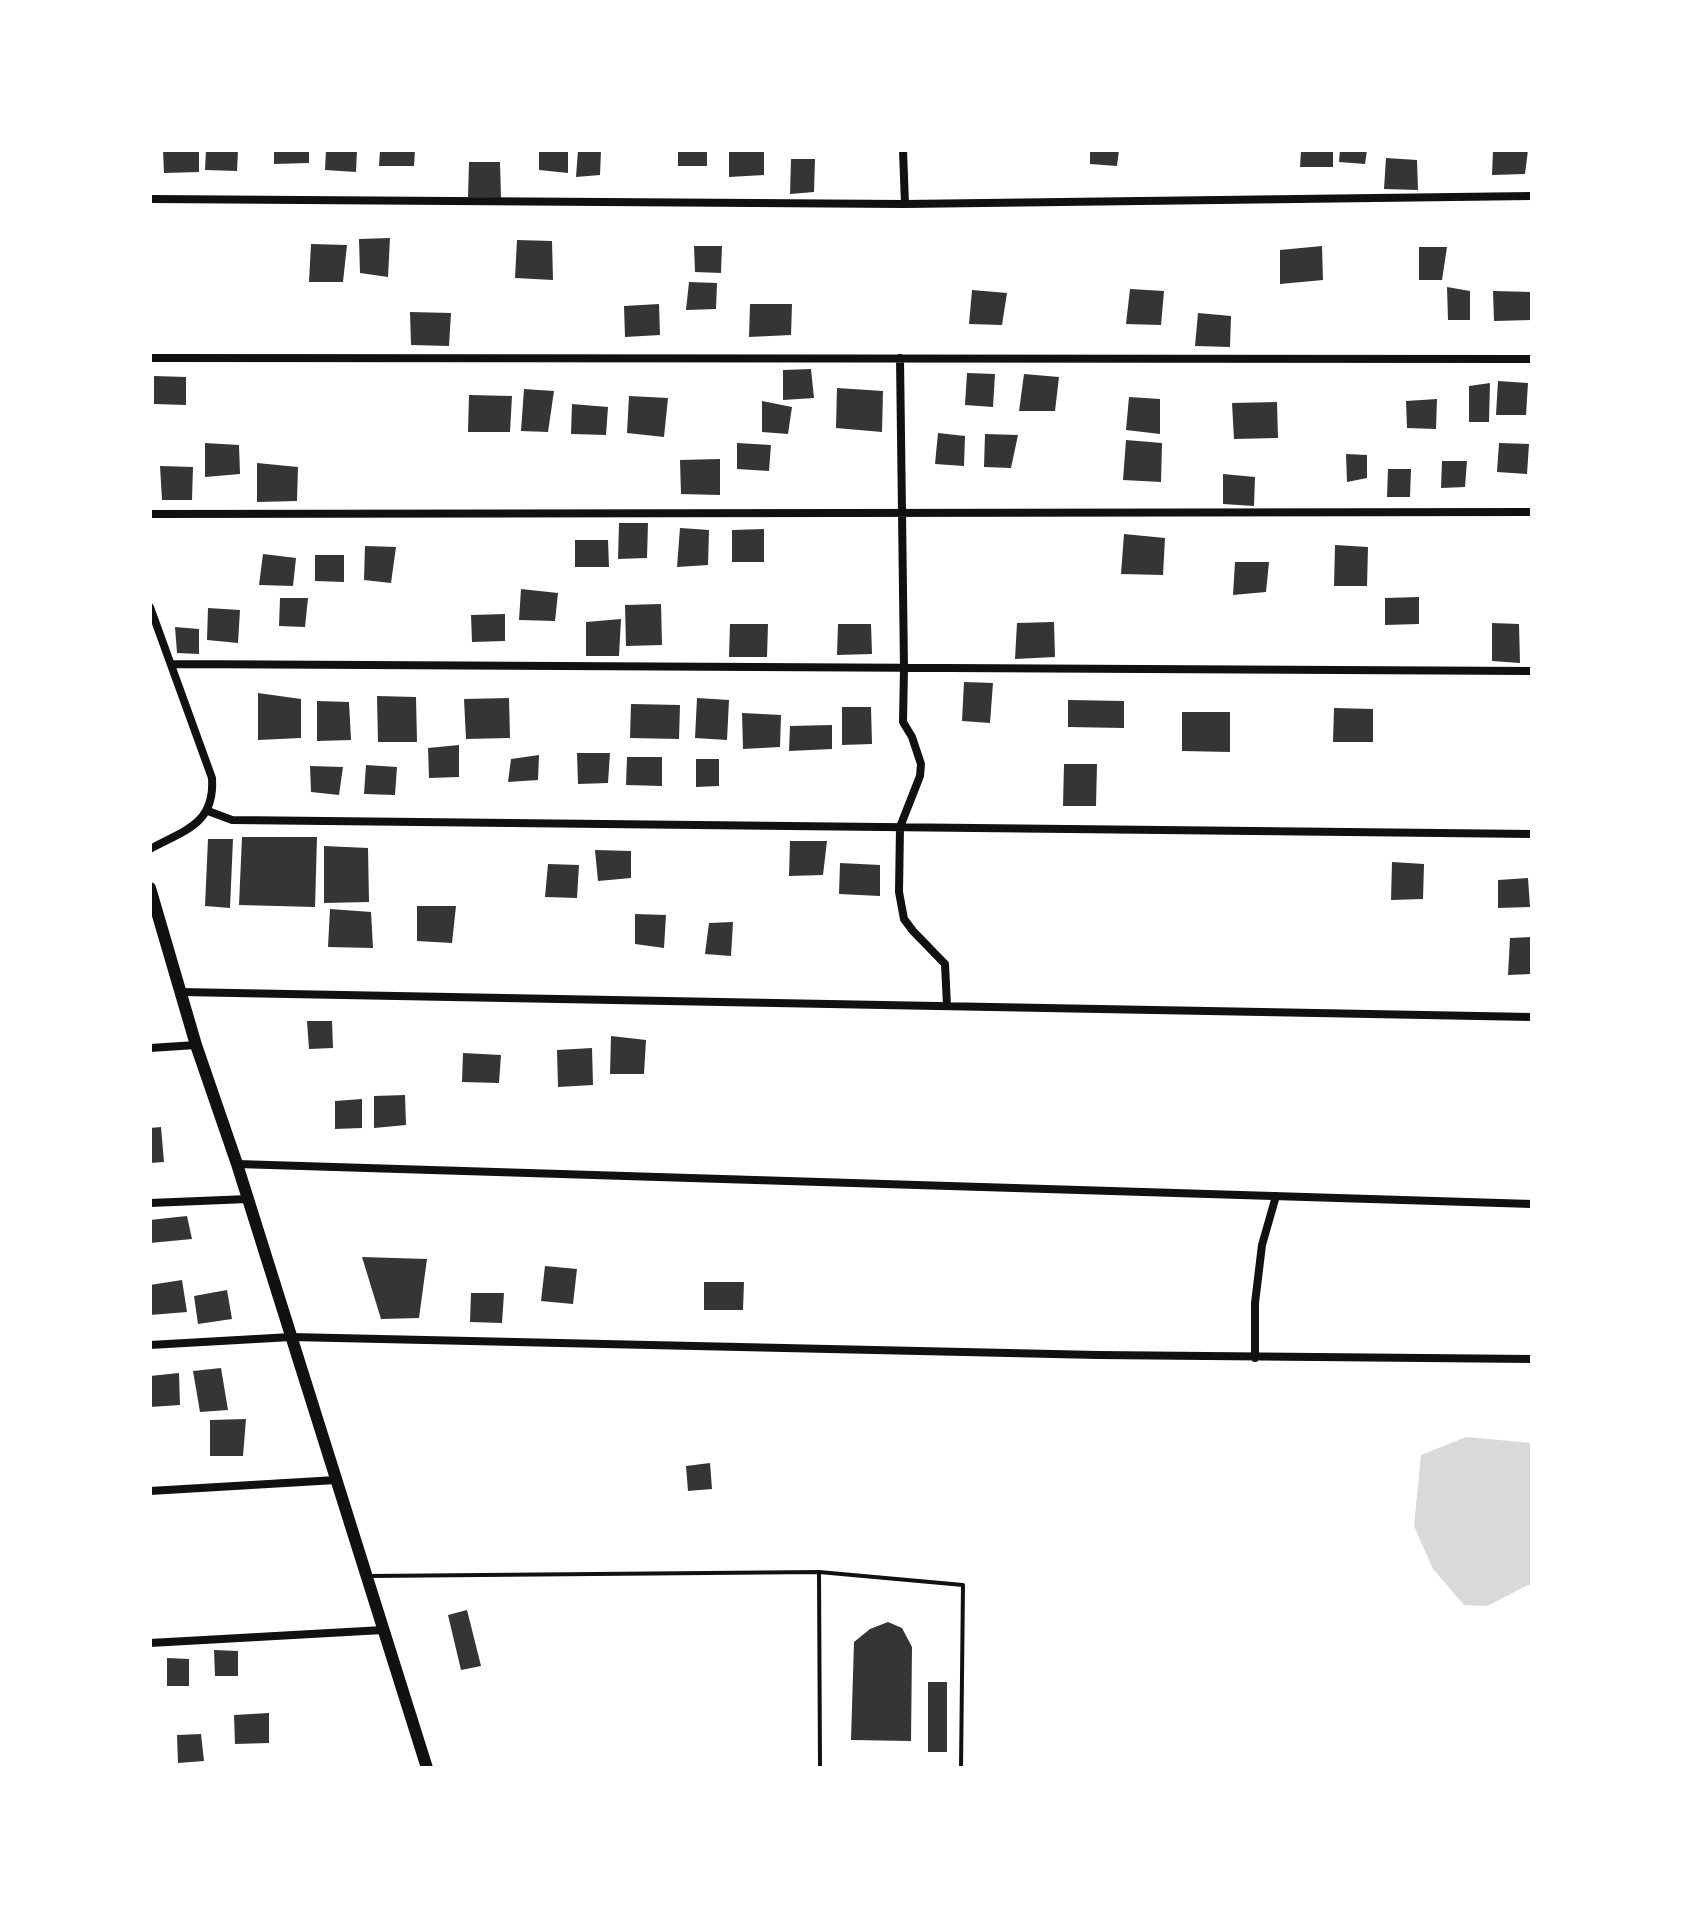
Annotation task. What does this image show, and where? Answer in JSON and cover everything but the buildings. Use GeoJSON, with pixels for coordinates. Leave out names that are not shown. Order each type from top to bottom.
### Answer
{"type":"FeatureCollection","features":[{"type":"Feature","properties":{"kind":"main road"},"geometry":{"type":"LineString","coordinates":[[150,888],[196,1045],[237,1164],[427,1768]]}},
{"type":"Feature","properties":{"kind":"street"},"geometry":{"type":"LineString","coordinates":[[903,150],[905,204]]}},
{"type":"Feature","properties":{"kind":"street"},"geometry":{"type":"LineString","coordinates":[[150,199],[905,204],[1532,196]]}},
{"type":"Feature","properties":{"kind":"street"},"geometry":{"type":"LineString","coordinates":[[150,358],[1532,359]]}},
{"type":"Feature","properties":{"kind":"street"},"geometry":{"type":"LineString","coordinates":[[900,358],[903,722],[921,764],[920,776],[900,827],[900,906],[913,931],[945,964],[947,1006]]}},
{"type":"Feature","properties":{"kind":"street"},"geometry":{"type":"LineString","coordinates":[[150,514],[1532,512]]}},
{"type":"Feature","properties":{"kind":"street"},"geometry":{"type":"LineString","coordinates":[[150,607],[212,778],[213,796],[208,811],[185,830],[150,849]]}},
{"type":"Feature","properties":{"kind":"street"},"geometry":{"type":"LineString","coordinates":[[172,664],[1532,671]]}},
{"type":"Feature","properties":{"kind":"street"},"geometry":{"type":"LineString","coordinates":[[208,811],[232,820],[1532,834]]}},
{"type":"Feature","properties":{"kind":"street"},"geometry":{"type":"LineString","coordinates":[[180,992],[1532,1017]]}},
{"type":"Feature","properties":{"kind":"street"},"geometry":{"type":"LineString","coordinates":[[150,1048],[196,1045]]}},
{"type":"Feature","properties":{"kind":"street"},"geometry":{"type":"LineString","coordinates":[[237,1164],[1532,1204]]}},
{"type":"Feature","properties":{"kind":"street"},"geometry":{"type":"LineString","coordinates":[[1255,1358],[1255,1303],[1262,1245],[1276,1196]]}},
{"type":"Feature","properties":{"kind":"street"},"geometry":{"type":"LineString","coordinates":[[150,1203],[248,1199]]}},
{"type":"Feature","properties":{"kind":"street"},"geometry":{"type":"LineString","coordinates":[[150,1345],[291,1337],[1255,1358],[1532,1359]]}},
{"type":"Feature","properties":{"kind":"street"},"geometry":{"type":"LineString","coordinates":[[150,1491],[336,1480]]}},
{"type":"Feature","properties":{"kind":"street"},"geometry":{"type":"LineString","coordinates":[[150,1643],[383,1630]]}},
{"type":"Feature","properties":{"kind":"lane"},"geometry":{"type":"LineString","coordinates":[[819,1572],[820,1768]]}},
{"type":"Feature","properties":{"kind":"lane"},"geometry":{"type":"LineString","coordinates":[[366,1576],[819,1572],[963,1585],[961,1768]]}},
{"type":"Feature","properties":{"kind":"shaded area"},"geometry":{"type":"Polygon","coordinates":[[[1466,1437],[1532,1443],[1532,1586],[1528,1585],[1487,1606],[1464,1605],[1433,1569],[1414,1526],[1421,1455],[1466,1437]]]}}]}
